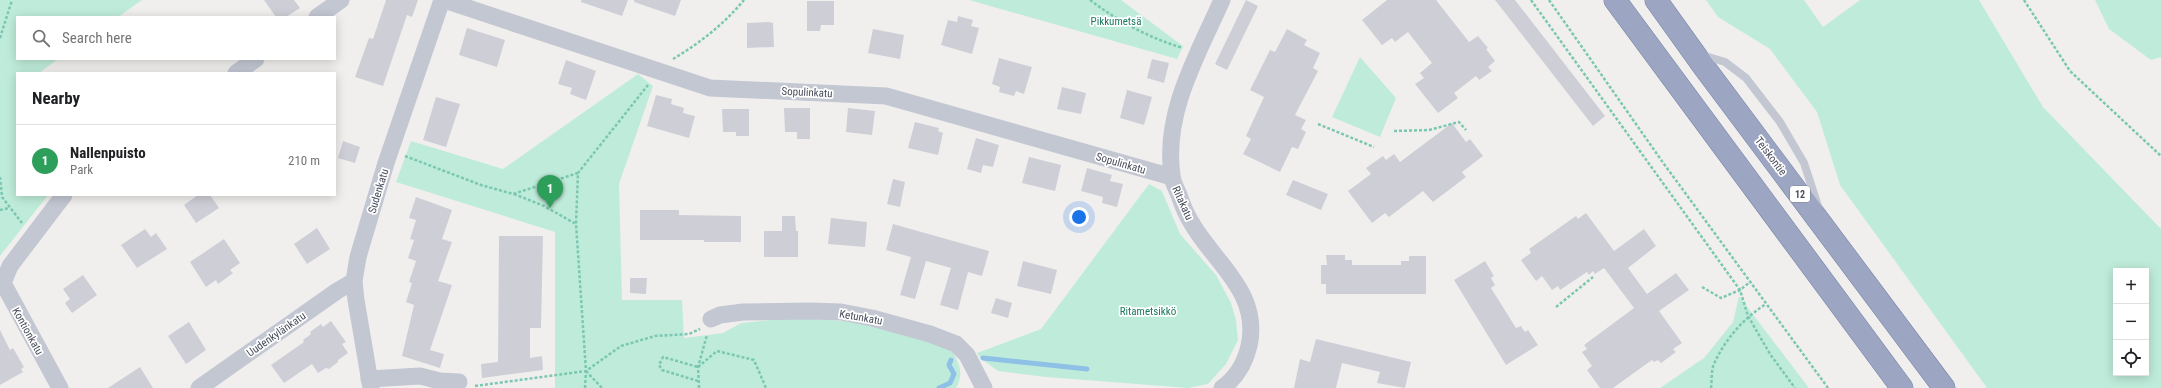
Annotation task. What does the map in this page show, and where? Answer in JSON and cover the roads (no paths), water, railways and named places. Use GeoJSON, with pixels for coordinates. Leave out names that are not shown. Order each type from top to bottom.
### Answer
{"type":"FeatureCollection","features":[{"type":"Feature","properties":{"kind":"highway"},"geometry":{"type":"LineString","coordinates":[[1615,0],[1902,388]]}},
{"type":"Feature","properties":{"kind":"highway","name":"Teiskontie"},"geometry":{"type":"LineString","coordinates":[[1656,0],[1944,388]]}},
{"type":"Feature","properties":{"kind":"street"},"geometry":{"type":"LineString","coordinates":[[318,16],[342,0]]}},
{"type":"Feature","properties":{"kind":"street","name":"Sopulinkatu"},"geometry":{"type":"LineString","coordinates":[[443,0],[710,88],[886,96],[1172,177]]}},
{"type":"Feature","properties":{"kind":"street","name":"Sudenkatu"},"geometry":{"type":"LineString","coordinates":[[370,384],[354,281],[358,256],[386,163],[443,0]]}},
{"type":"Feature","properties":{"kind":"street","name":"Ritakatu"},"geometry":{"type":"LineString","coordinates":[[1222,0],[1198,53],[1177,108],[1170,144],[1172,177],[1191,223],[1230,274],[1244,297],[1252,334],[1247,355],[1233,380],[1222,388]]}},
{"type":"Feature","properties":{"kind":"street"},"geometry":{"type":"LineString","coordinates":[[237,72],[255,60]]}},
{"type":"Feature","properties":{"kind":"street","name":"Kontionkatu"},"geometry":{"type":"LineString","coordinates":[[60,388],[3,283],[10,266],[63,196]]}},
{"type":"Feature","properties":{"kind":"street","name":"Uudenkylänkatu"},"geometry":{"type":"LineString","coordinates":[[199,388],[337,291],[354,281]]}},
{"type":"Feature","properties":{"kind":"street","name":"Ketunkatu"},"geometry":{"type":"LineString","coordinates":[[711,319],[720,315],[743,312],[826,311],[857,314],[930,334],[956,344],[967,355],[984,388]]}},
{"type":"Feature","properties":{"kind":"street"},"geometry":{"type":"LineString","coordinates":[[370,384],[420,376],[440,381],[459,382]]}},
{"type":"Feature","properties":{"kind":"waterway"},"geometry":{"type":"LineString","coordinates":[[983,358],[1087,369]]}},
{"type":"Feature","properties":{"kind":"waterway"},"geometry":{"type":"LineString","coordinates":[[939,388],[950,383],[954,374],[949,365],[951,360]]}},
{"type":"Feature","properties":{"kind":"place","name":"Nallenpuisto"},"geometry":{"type":"Point","coordinates":[550,208]}},
{"type":"Feature","properties":{"kind":"park label","name":"Pikkumetsä"},"geometry":{"type":"Point","coordinates":[1116,21]}},
{"type":"Feature","properties":{"kind":"park label","name":"Ritametsikkö"},"geometry":{"type":"Point","coordinates":[1148,311]}}]}
